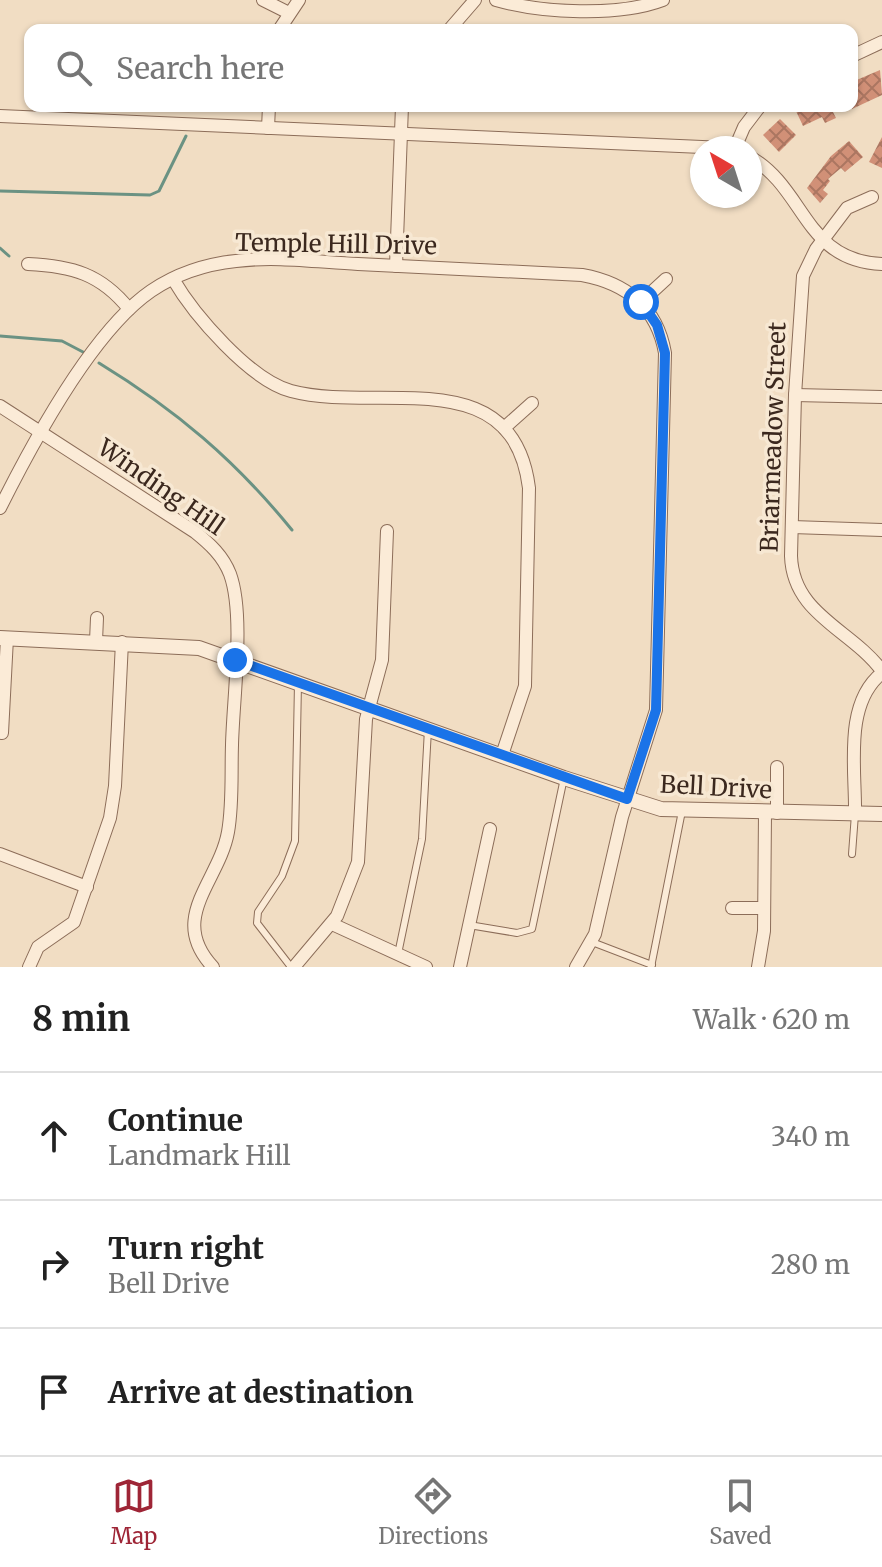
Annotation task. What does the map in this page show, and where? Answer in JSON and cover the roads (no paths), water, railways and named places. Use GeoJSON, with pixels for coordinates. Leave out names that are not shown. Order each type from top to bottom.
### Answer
{"type":"FeatureCollection","features":[{"type":"Feature","properties":{"kind":"street"},"geometry":{"type":"LineString","coordinates":[[263,0],[289,13]]}},
{"type":"Feature","properties":{"kind":"street"},"geometry":{"type":"LineString","coordinates":[[283,24],[299,0]]}},
{"type":"Feature","properties":{"kind":"street"},"geometry":{"type":"LineString","coordinates":[[454,24],[475,0]]}},
{"type":"Feature","properties":{"kind":"street"},"geometry":{"type":"LineString","coordinates":[[496,0],[514,5],[613,11],[663,0]]}},
{"type":"Feature","properties":{"kind":"street"},"geometry":{"type":"LineString","coordinates":[[858,53],[882,42]]}},
{"type":"Feature","properties":{"kind":"street"},"geometry":{"type":"LineString","coordinates":[[268,128],[269,112]]}},
{"type":"Feature","properties":{"kind":"street"},"geometry":{"type":"LineString","coordinates":[[396,266],[402,112]]}},
{"type":"Feature","properties":{"kind":"street"},"geometry":{"type":"LineString","coordinates":[[740,136],[755,112]]}},
{"type":"Feature","properties":{"kind":"street"},"geometry":{"type":"LineString","coordinates":[[0,116],[690,146]]}},
{"type":"Feature","properties":{"kind":"street"},"geometry":{"type":"LineString","coordinates":[[762,167],[780,182],[822,241],[853,259],[882,264]]}},
{"type":"Feature","properties":{"kind":"street","name":"Briarmeadow Street"},"geometry":{"type":"LineString","coordinates":[[872,197],[847,208],[822,241],[803,276],[795,395],[791,564],[800,593],[820,617],[857,641],[882,672]]}},
{"type":"Feature","properties":{"kind":"street","name":"Temple Hill Drive"},"geometry":{"type":"LineString","coordinates":[[0,508],[96,347],[129,309],[173,279],[211,265],[238,260],[582,275],[619,286],[641,302]]}},
{"type":"Feature","properties":{"kind":"street"},"geometry":{"type":"LineString","coordinates":[[28,264],[58,265],[94,276],[129,309]]}},
{"type":"Feature","properties":{"kind":"street"},"geometry":{"type":"LineString","coordinates":[[173,279],[195,314],[270,382],[307,393],[455,402],[492,417],[504,428],[523,457],[529,488],[525,686],[502,755]]}},
{"type":"Feature","properties":{"kind":"street"},"geometry":{"type":"LineString","coordinates":[[576,967],[592,942],[627,799],[656,710],[665,353],[657,325],[641,302],[666,279]]}},
{"type":"Feature","properties":{"kind":"street"},"geometry":{"type":"LineString","coordinates":[[795,395],[882,397]]}},
{"type":"Feature","properties":{"kind":"street"},"geometry":{"type":"LineString","coordinates":[[504,428],[532,403]]}},
{"type":"Feature","properties":{"kind":"street","name":"Winding Hill"},"geometry":{"type":"LineString","coordinates":[[0,406],[195,532],[215,550],[230,574],[235,593],[235,660],[228,832],[194,917],[198,946],[213,967]]}},
{"type":"Feature","properties":{"kind":"street"},"geometry":{"type":"LineString","coordinates":[[792,527],[882,530]]}},
{"type":"Feature","properties":{"kind":"street"},"geometry":{"type":"LineString","coordinates":[[292,967],[332,924],[346,900],[358,862],[369,707],[382,660],[387,531]]}},
{"type":"Feature","properties":{"kind":"street"},"geometry":{"type":"LineString","coordinates":[[96,641],[97,618]]}},
{"type":"Feature","properties":{"kind":"street"},"geometry":{"type":"LineString","coordinates":[[2,733],[3,638]]}},
{"type":"Feature","properties":{"kind":"street","name":"Bell Drive"},"geometry":{"type":"LineString","coordinates":[[3,638],[199,648],[564,778],[627,799],[682,811],[882,814]]}},
{"type":"Feature","properties":{"kind":"street"},"geometry":{"type":"LineString","coordinates":[[29,967],[38,947],[74,922],[113,807],[122,642]]}},
{"type":"Feature","properties":{"kind":"street"},"geometry":{"type":"LineString","coordinates":[[855,814],[856,719],[868,688],[882,672]]}},
{"type":"Feature","properties":{"kind":"street"},"geometry":{"type":"LineString","coordinates":[[760,967],[777,767]]}},
{"type":"Feature","properties":{"kind":"street"},"geometry":{"type":"LineString","coordinates":[[460,967],[490,829]]}},
{"type":"Feature","properties":{"kind":"street"},"geometry":{"type":"LineString","coordinates":[[0,854],[87,887]]}},
{"type":"Feature","properties":{"kind":"street"},"geometry":{"type":"LineString","coordinates":[[732,908],[764,908]]}},
{"type":"Feature","properties":{"kind":"street"},"geometry":{"type":"LineString","coordinates":[[332,924],[426,967]]}},
{"type":"Feature","properties":{"kind":"lane"},"geometry":{"type":"LineString","coordinates":[[292,967],[257,923],[258,912],[282,876],[295,841],[298,681]]}},
{"type":"Feature","properties":{"kind":"lane"},"geometry":{"type":"LineString","coordinates":[[398,954],[422,839],[428,729]]}},
{"type":"Feature","properties":{"kind":"lane"},"geometry":{"type":"LineString","coordinates":[[469,925],[517,933],[532,929],[564,778]]}},
{"type":"Feature","properties":{"kind":"lane"},"geometry":{"type":"LineString","coordinates":[[592,942],[651,966],[682,811]]}},
{"type":"Feature","properties":{"kind":"lane"},"geometry":{"type":"LineString","coordinates":[[852,854],[855,814]]}},
{"type":"Feature","properties":{"kind":"waterway"},"geometry":{"type":"LineString","coordinates":[[0,191],[150,195],[159,191],[186,136]]}},
{"type":"Feature","properties":{"kind":"waterway"},"geometry":{"type":"LineString","coordinates":[[0,248],[9,256]]}},
{"type":"Feature","properties":{"kind":"waterway"},"geometry":{"type":"LineString","coordinates":[[0,336],[62,341],[83,352]]}},
{"type":"Feature","properties":{"kind":"waterway"},"geometry":{"type":"LineString","coordinates":[[99,363],[154,399],[203,438],[249,481],[292,530]]}}]}
